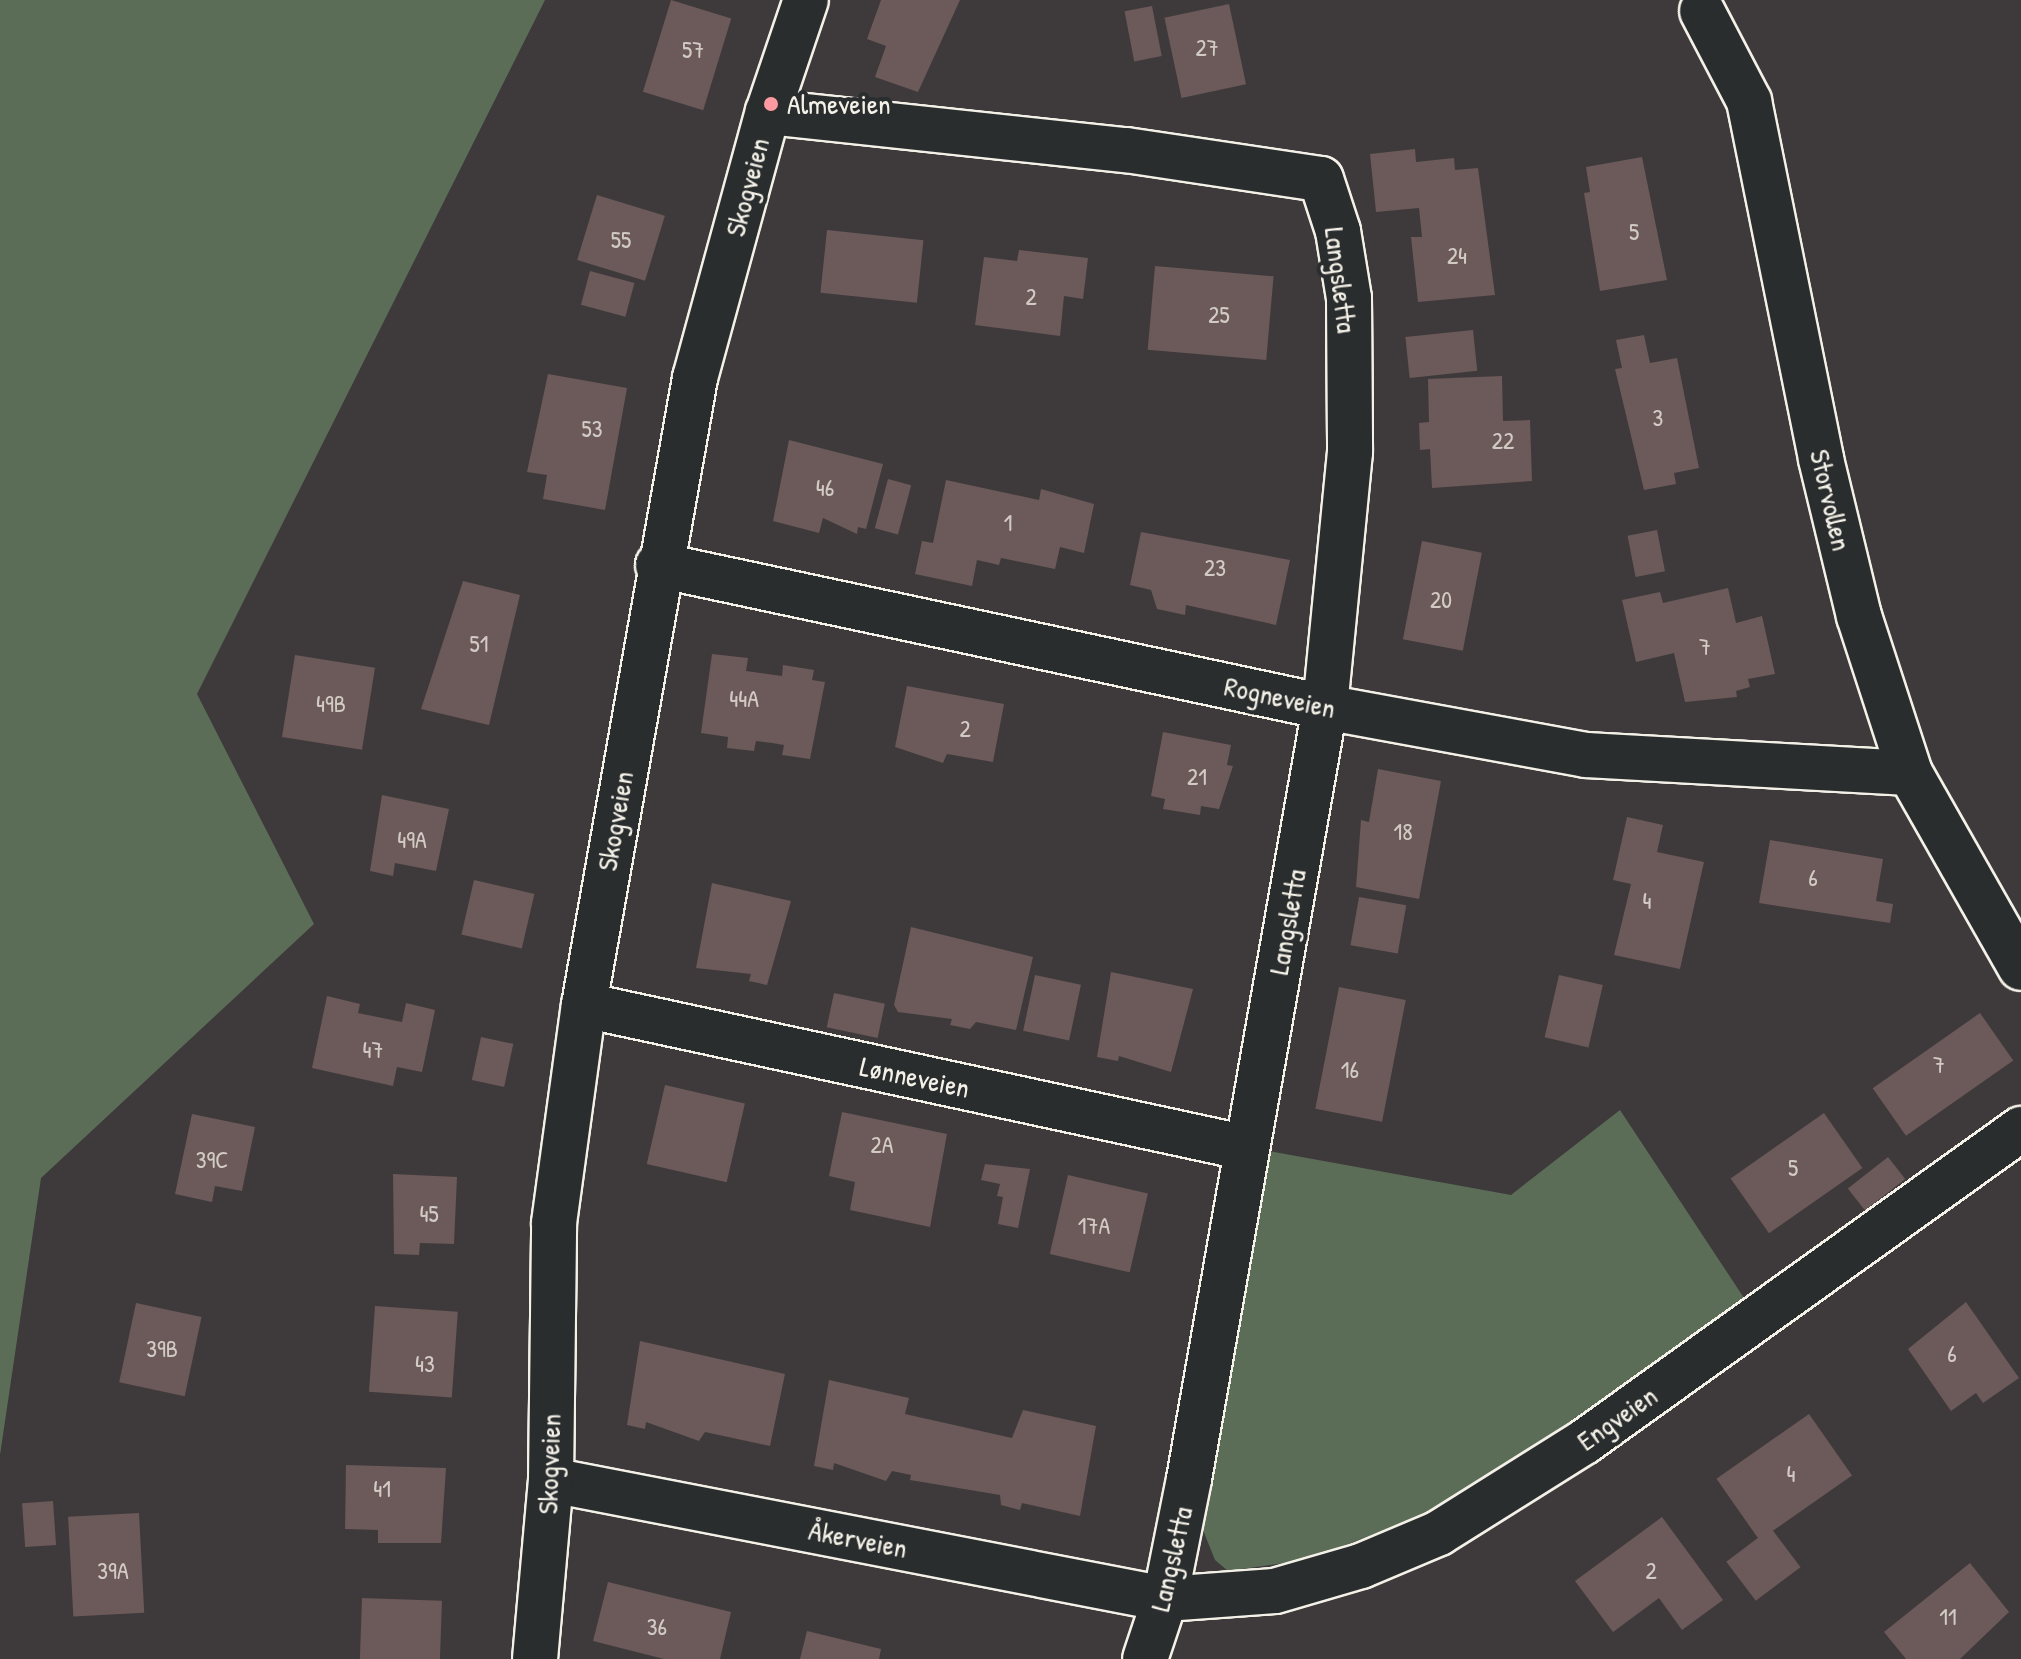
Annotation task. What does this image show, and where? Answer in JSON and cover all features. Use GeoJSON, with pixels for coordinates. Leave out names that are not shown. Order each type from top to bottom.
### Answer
{"type":"FeatureCollection","features":[{"type":"Feature","properties":{"kind":"street","name":"Skogveien"},"geometry":{"type":"LineString","coordinates":[[535,1659],[551,1480],[554,1223],[584,1005],[658,565],[695,378],[768,112],[806,0]]}},
{"type":"Feature","properties":{"kind":"street","name":"Storvollen"},"geometry":{"type":"LineString","coordinates":[[1702,11],[1749,101],[1821,459],[1859,616],[1910,773],[2021,968]]}},
{"type":"Feature","properties":{"kind":"street","name":"Langsletta"},"geometry":{"type":"LineString","coordinates":[[768,112],[1126,150],[1321,179],[1338,231],[1349,313],[1350,452],[1325,707],[1165,1599],[1145,1659]]}},
{"type":"Feature","properties":{"kind":"street","name":"Rogneveien"},"geometry":{"type":"LineString","coordinates":[[658,565],[1325,707],[1586,755],[1910,773]]}},
{"type":"Feature","properties":{"kind":"street","name":"Lønneveien"},"geometry":{"type":"LineString","coordinates":[[584,1005],[1247,1148]]}},
{"type":"Feature","properties":{"kind":"street","name":"Engveien"},"geometry":{"type":"LineString","coordinates":[[1165,1599],[1275,1591],[1361,1566],[1439,1533],[1584,1442],[2021,1129]]}},
{"type":"Feature","properties":{"kind":"street","name":"Åkerveien"},"geometry":{"type":"LineString","coordinates":[[551,1480],[1165,1599]]}},
{"type":"Feature","properties":{"kind":"green space"},"geometry":{"type":"Polygon","coordinates":[[[0,0],[545,0],[197,694],[314,924],[41,1178],[0,1455],[0,0]]]}},
{"type":"Feature","properties":{"kind":"green space"},"geometry":{"type":"Polygon","coordinates":[[[1620,1110],[1746,1301],[1451,1503],[1311,1559],[1228,1571],[1215,1560],[1203,1530],[1269,1151],[1511,1195],[1620,1110]]]}},
{"type":"Feature","properties":{"kind":"building"},"geometry":{"type":"Polygon","coordinates":[[[671,0],[731,18],[703,110],[643,92],[671,0]]]}},
{"type":"Feature","properties":{"kind":"building"},"geometry":{"type":"Polygon","coordinates":[[[881,0],[960,0],[918,92],[875,77],[886,46],[867,39],[881,0]]]}},
{"type":"Feature","properties":{"kind":"building"},"geometry":{"type":"Polygon","coordinates":[[[1229,4],[1246,84],[1181,98],[1164,18],[1229,4]]]}},
{"type":"Feature","properties":{"kind":"building"},"geometry":{"type":"Polygon","coordinates":[[[1152,6],[1162,56],[1134,61],[1125,11],[1152,6]]]}},
{"type":"Feature","properties":{"kind":"building"},"geometry":{"type":"Polygon","coordinates":[[[1415,149],[1416,162],[1454,158],[1455,170],[1478,168],[1495,295],[1418,302],[1411,237],[1422,237],[1419,208],[1376,212],[1370,154],[1415,149]]]}},
{"type":"Feature","properties":{"kind":"building"},"geometry":{"type":"Polygon","coordinates":[[[1642,157],[1667,280],[1600,291],[1584,193],[1590,192],[1586,167],[1642,157]]]}},
{"type":"Feature","properties":{"kind":"building"},"geometry":{"type":"Polygon","coordinates":[[[597,195],[665,216],[645,281],[577,260],[597,195]]]}},
{"type":"Feature","properties":{"kind":"building"},"geometry":{"type":"Polygon","coordinates":[[[827,230],[923,240],[917,303],[820,293],[827,230]]]}},
{"type":"Feature","properties":{"kind":"building"},"geometry":{"type":"Polygon","coordinates":[[[1019,250],[1088,258],[1083,299],[1064,296],[1060,336],[975,325],[984,257],[1017,261],[1019,250]]]}},
{"type":"Feature","properties":{"kind":"building"},"geometry":{"type":"Polygon","coordinates":[[[1155,266],[1274,276],[1266,360],[1148,350],[1155,266]]]}},
{"type":"Feature","properties":{"kind":"building"},"geometry":{"type":"Polygon","coordinates":[[[590,271],[634,283],[625,317],[581,305],[590,271]]]}},
{"type":"Feature","properties":{"kind":"building"},"geometry":{"type":"Polygon","coordinates":[[[1473,330],[1477,371],[1410,378],[1405,337],[1473,330]]]}},
{"type":"Feature","properties":{"kind":"building"},"geometry":{"type":"Polygon","coordinates":[[[1644,335],[1650,363],[1677,358],[1699,468],[1674,473],[1676,484],[1644,490],[1615,369],[1622,368],[1616,340],[1644,335]]]}},
{"type":"Feature","properties":{"kind":"building"},"geometry":{"type":"Polygon","coordinates":[[[548,374],[627,388],[605,510],[543,499],[547,475],[527,472],[548,374]]]}},
{"type":"Feature","properties":{"kind":"building"},"geometry":{"type":"Polygon","coordinates":[[[1502,376],[1503,421],[1530,420],[1532,481],[1432,488],[1430,449],[1420,450],[1419,423],[1429,422],[1428,379],[1502,376]]]}},
{"type":"Feature","properties":{"kind":"building"},"geometry":{"type":"Polygon","coordinates":[[[789,440],[883,464],[866,529],[858,527],[857,534],[823,518],[819,533],[773,521],[789,440]]]}},
{"type":"Feature","properties":{"kind":"building"},"geometry":{"type":"Polygon","coordinates":[[[888,479],[911,485],[898,534],[875,528],[888,479]]]}},
{"type":"Feature","properties":{"kind":"building"},"geometry":{"type":"Polygon","coordinates":[[[946,480],[1039,500],[1041,489],[1094,504],[1084,553],[1060,547],[1055,569],[1001,558],[999,565],[977,560],[972,586],[915,574],[922,541],[933,543],[946,480]]]}},
{"type":"Feature","properties":{"kind":"building"},"geometry":{"type":"Polygon","coordinates":[[[1657,530],[1665,571],[1636,577],[1628,536],[1657,530]]]}},
{"type":"Feature","properties":{"kind":"building"},"geometry":{"type":"Polygon","coordinates":[[[1141,532],[1290,560],[1276,625],[1186,605],[1185,615],[1157,609],[1151,590],[1130,585],[1141,532]]]}},
{"type":"Feature","properties":{"kind":"building"},"geometry":{"type":"Polygon","coordinates":[[[1422,541],[1482,553],[1463,651],[1403,639],[1422,541]]]}},
{"type":"Feature","properties":{"kind":"building"},"geometry":{"type":"Polygon","coordinates":[[[463,581],[520,595],[489,725],[421,709],[463,581]]]}},
{"type":"Feature","properties":{"kind":"building"},"geometry":{"type":"Polygon","coordinates":[[[1728,588],[1736,623],[1762,616],[1775,674],[1748,679],[1750,687],[1736,691],[1737,697],[1685,702],[1674,653],[1636,662],[1622,600],[1660,592],[1663,603],[1728,588]]]}},
{"type":"Feature","properties":{"kind":"building"},"geometry":{"type":"Polygon","coordinates":[[[712,654],[748,658],[746,671],[782,676],[783,665],[814,670],[812,680],[825,682],[810,759],[782,755],[784,745],[772,743],[756,741],[754,751],[727,748],[728,737],[701,733],[712,654]]]}},
{"type":"Feature","properties":{"kind":"building"},"geometry":{"type":"Polygon","coordinates":[[[295,655],[375,668],[362,750],[282,737],[295,655]]]}},
{"type":"Feature","properties":{"kind":"building"},"geometry":{"type":"Polygon","coordinates":[[[907,686],[1004,704],[993,762],[947,754],[943,763],[895,747],[907,686]]]}},
{"type":"Feature","properties":{"kind":"building"},"geometry":{"type":"Polygon","coordinates":[[[1163,732],[1231,745],[1227,765],[1233,766],[1219,809],[1201,806],[1200,815],[1163,809],[1165,799],[1151,796],[1163,732]]]}},
{"type":"Feature","properties":{"kind":"building"},"geometry":{"type":"Polygon","coordinates":[[[1378,769],[1441,781],[1419,899],[1356,887],[1361,820],[1369,822],[1378,769]]]}},
{"type":"Feature","properties":{"kind":"building"},"geometry":{"type":"Polygon","coordinates":[[[382,795],[449,809],[436,871],[395,863],[393,876],[370,871],[382,795]]]}},
{"type":"Feature","properties":{"kind":"building"},"geometry":{"type":"Polygon","coordinates":[[[1627,817],[1663,825],[1657,852],[1704,862],[1680,969],[1614,955],[1631,884],[1613,880],[1627,817]]]}},
{"type":"Feature","properties":{"kind":"building"},"geometry":{"type":"Polygon","coordinates":[[[1770,840],[1883,859],[1876,901],[1893,904],[1890,923],[1759,903],[1770,840]]]}},
{"type":"Feature","properties":{"kind":"building"},"geometry":{"type":"Polygon","coordinates":[[[474,880],[534,894],[522,949],[461,935],[474,880]]]}},
{"type":"Feature","properties":{"kind":"building"},"geometry":{"type":"Polygon","coordinates":[[[712,883],[791,901],[767,985],[749,981],[751,974],[696,968],[712,883]]]}},
{"type":"Feature","properties":{"kind":"building"},"geometry":{"type":"Polygon","coordinates":[[[1359,897],[1406,905],[1398,954],[1350,945],[1359,897]]]}},
{"type":"Feature","properties":{"kind":"building"},"geometry":{"type":"Polygon","coordinates":[[[911,927],[1033,957],[1016,1030],[976,1022],[970,1029],[950,1025],[952,1019],[898,1012],[894,1005],[911,927]]]}},
{"type":"Feature","properties":{"kind":"building"},"geometry":{"type":"Polygon","coordinates":[[[1111,972],[1193,989],[1171,1072],[1119,1056],[1118,1061],[1097,1057],[1111,972]]]}},
{"type":"Feature","properties":{"kind":"building"},"geometry":{"type":"Polygon","coordinates":[[[1035,975],[1081,985],[1069,1041],[1023,1031],[1035,975]]]}},
{"type":"Feature","properties":{"kind":"building"},"geometry":{"type":"Polygon","coordinates":[[[1559,975],[1603,985],[1588,1047],[1545,1037],[1559,975]]]}},
{"type":"Feature","properties":{"kind":"building"},"geometry":{"type":"Polygon","coordinates":[[[1339,987],[1406,1000],[1382,1122],[1315,1109],[1339,987]]]}},
{"type":"Feature","properties":{"kind":"building"},"geometry":{"type":"Polygon","coordinates":[[[834,993],[885,1004],[878,1038],[827,1027],[834,993]]]}},
{"type":"Feature","properties":{"kind":"building"},"geometry":{"type":"Polygon","coordinates":[[[327,996],[360,1004],[358,1013],[402,1022],[406,1003],[435,1010],[422,1072],[397,1067],[393,1086],[312,1068],[327,996]]]}},
{"type":"Feature","properties":{"kind":"building"},"geometry":{"type":"Polygon","coordinates":[[[1980,1013],[2013,1061],[1906,1136],[1873,1088],[1980,1013]]]}},
{"type":"Feature","properties":{"kind":"building"},"geometry":{"type":"Polygon","coordinates":[[[481,1037],[513,1044],[504,1087],[472,1080],[481,1037]]]}},
{"type":"Feature","properties":{"kind":"building"},"geometry":{"type":"Polygon","coordinates":[[[665,1085],[745,1103],[727,1182],[647,1164],[665,1085]]]}},
{"type":"Feature","properties":{"kind":"building"},"geometry":{"type":"Polygon","coordinates":[[[842,1112],[947,1134],[930,1227],[850,1210],[855,1182],[829,1176],[842,1112]]]}},
{"type":"Feature","properties":{"kind":"building"},"geometry":{"type":"Polygon","coordinates":[[[1824,1113],[1862,1168],[1769,1233],[1731,1178],[1824,1113]]]}},
{"type":"Feature","properties":{"kind":"building"},"geometry":{"type":"Polygon","coordinates":[[[192,1114],[255,1127],[242,1191],[215,1186],[212,1202],[175,1194],[192,1114]]]}},
{"type":"Feature","properties":{"kind":"building"},"geometry":{"type":"Polygon","coordinates":[[[1888,1157],[1905,1179],[1865,1210],[1848,1188],[1888,1157]]]}},
{"type":"Feature","properties":{"kind":"building"},"geometry":{"type":"Polygon","coordinates":[[[985,1164],[1030,1169],[1018,1228],[998,1224],[1003,1197],[997,1196],[1000,1184],[981,1180],[985,1164]]]}},
{"type":"Feature","properties":{"kind":"building"},"geometry":{"type":"Polygon","coordinates":[[[393,1174],[457,1177],[454,1244],[420,1243],[419,1255],[394,1254],[393,1174]]]}},
{"type":"Feature","properties":{"kind":"building"},"geometry":{"type":"Polygon","coordinates":[[[1068,1175],[1148,1193],[1130,1272],[1050,1254],[1068,1175]]]}},
{"type":"Feature","properties":{"kind":"building"},"geometry":{"type":"Polygon","coordinates":[[[1966,1302],[2019,1378],[1983,1403],[1976,1393],[1951,1411],[1908,1349],[1966,1302]]]}},
{"type":"Feature","properties":{"kind":"building"},"geometry":{"type":"Polygon","coordinates":[[[136,1303],[202,1317],[185,1396],[119,1382],[136,1303]]]}},
{"type":"Feature","properties":{"kind":"building"},"geometry":{"type":"Polygon","coordinates":[[[375,1306],[458,1312],[452,1398],[369,1392],[375,1306]]]}},
{"type":"Feature","properties":{"kind":"building"},"geometry":{"type":"Polygon","coordinates":[[[640,1341],[785,1374],[770,1446],[705,1432],[699,1441],[646,1422],[645,1429],[627,1425],[640,1341]]]}},
{"type":"Feature","properties":{"kind":"building"},"geometry":{"type":"Polygon","coordinates":[[[829,1380],[909,1398],[905,1414],[1012,1438],[1023,1410],[1096,1426],[1080,1516],[1022,1503],[1020,1510],[1001,1505],[1000,1495],[910,1480],[911,1475],[892,1471],[886,1481],[834,1463],[833,1470],[814,1466],[829,1380]]]}},
{"type":"Feature","properties":{"kind":"building"},"geometry":{"type":"Polygon","coordinates":[[[1809,1414],[1852,1475],[1759,1540],[1716,1479],[1809,1414]]]}},
{"type":"Feature","properties":{"kind":"building"},"geometry":{"type":"Polygon","coordinates":[[[346,1465],[446,1468],[441,1543],[378,1543],[378,1530],[345,1529],[346,1465]]]}},
{"type":"Feature","properties":{"kind":"building"},"geometry":{"type":"Polygon","coordinates":[[[53,1501],[56,1545],[25,1547],[22,1503],[53,1501]]]}},
{"type":"Feature","properties":{"kind":"building"},"geometry":{"type":"Polygon","coordinates":[[[139,1513],[144,1613],[73,1617],[68,1517],[139,1513]]]}},
{"type":"Feature","properties":{"kind":"building"},"geometry":{"type":"Polygon","coordinates":[[[1662,1517],[1723,1600],[1682,1630],[1659,1598],[1613,1632],[1575,1581],[1662,1517]]]}},
{"type":"Feature","properties":{"kind":"building"},"geometry":{"type":"Polygon","coordinates":[[[1771,1528],[1800,1567],[1756,1601],[1726,1562],[1771,1528]]]}},
{"type":"Feature","properties":{"kind":"building"},"geometry":{"type":"Polygon","coordinates":[[[1970,1563],[2009,1612],[1960,1659],[1906,1659],[1884,1632],[1970,1563]]]}},
{"type":"Feature","properties":{"kind":"building"},"geometry":{"type":"Polygon","coordinates":[[[608,1582],[731,1612],[720,1659],[664,1659],[593,1641],[608,1582]]]}},
{"type":"Feature","properties":{"kind":"building"},"geometry":{"type":"Polygon","coordinates":[[[362,1598],[442,1601],[440,1659],[360,1659],[362,1598]]]}},
{"type":"Feature","properties":{"kind":"building"},"geometry":{"type":"Polygon","coordinates":[[[807,1631],[881,1649],[879,1659],[800,1659],[807,1631]]]}},
{"type":"Feature","properties":{"kind":"place","name":"Almeveien"},"geometry":{"type":"Point","coordinates":[771,104]}}]}
